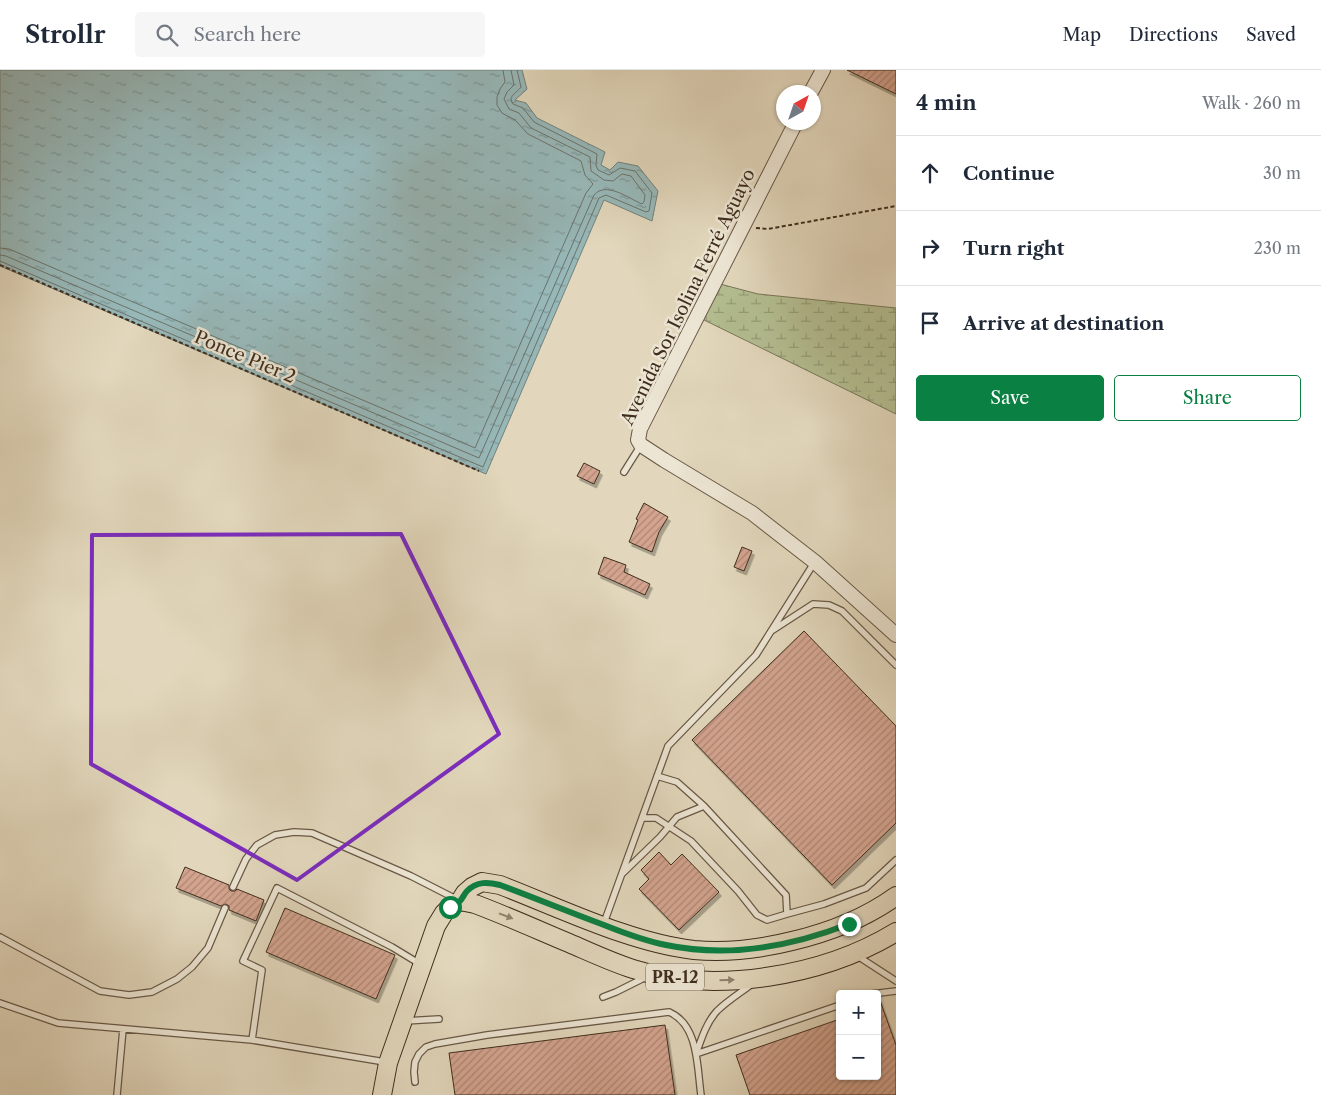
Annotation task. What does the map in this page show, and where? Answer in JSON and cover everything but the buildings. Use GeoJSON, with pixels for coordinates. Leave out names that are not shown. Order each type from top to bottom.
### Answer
{"type":"FeatureCollection","features":[{"type":"Feature","properties":{"kind":"main road","name":"PR-12"},"geometry":{"type":"LineString","coordinates":[[382,1095],[388,1063],[439,921],[450,907],[460,901],[465,893],[478,883],[488,882],[500,885],[603,925],[658,943],[694,950],[733,951],[754,949],[831,931],[867,915],[896,896]]}},
{"type":"Feature","properties":{"kind":"main road","name":"PR-12"},"geometry":{"type":"LineString","coordinates":[[460,901],[475,904],[612,961],[652,974],[709,981],[759,978],[816,967],[854,954],[896,932]]}},
{"type":"Feature","properties":{"kind":"street"},"geometry":{"type":"LineString","coordinates":[[815,85],[823,70]]}},
{"type":"Feature","properties":{"kind":"street","name":"Avenida Sor Isolina Ferré Aguayo"},"geometry":{"type":"LineString","coordinates":[[792,130],[674,359],[640,429],[638,440],[641,445],[752,513],[815,562],[896,635]]}},
{"type":"Feature","properties":{"kind":"lane"},"geometry":{"type":"LineString","coordinates":[[624,472],[641,445]]}},
{"type":"Feature","properties":{"kind":"lane"},"geometry":{"type":"LineString","coordinates":[[603,925],[668,746],[756,655],[815,562]]}},
{"type":"Feature","properties":{"kind":"lane"},"geometry":{"type":"LineString","coordinates":[[771,632],[813,604],[829,605],[842,611],[896,665]]}},
{"type":"Feature","properties":{"kind":"lane"},"geometry":{"type":"LineString","coordinates":[[657,776],[678,782],[704,806],[786,895],[787,914]]}},
{"type":"Feature","properties":{"kind":"lane"},"geometry":{"type":"LineString","coordinates":[[622,874],[677,818],[704,806]]}},
{"type":"Feature","properties":{"kind":"lane"},"geometry":{"type":"LineString","coordinates":[[642,818],[656,818],[691,842],[738,891],[757,915],[767,920],[824,904],[866,888],[896,860]]}},
{"type":"Feature","properties":{"kind":"lane"},"geometry":{"type":"LineString","coordinates":[[233,887],[246,859],[257,845],[275,835],[294,832],[312,833],[411,876],[460,901]]}},
{"type":"Feature","properties":{"kind":"lane"},"geometry":{"type":"LineString","coordinates":[[252,1040],[262,970],[243,961],[277,888],[392,947],[422,965]]}},
{"type":"Feature","properties":{"kind":"lane"},"geometry":{"type":"LineString","coordinates":[[0,937],[100,991],[129,995],[152,992],[177,979],[192,967],[208,948],[225,908]]}},
{"type":"Feature","properties":{"kind":"lane"},"geometry":{"type":"LineString","coordinates":[[854,954],[896,981]]}},
{"type":"Feature","properties":{"kind":"lane"},"geometry":{"type":"LineString","coordinates":[[603,997],[652,974]]}},
{"type":"Feature","properties":{"kind":"lane"},"geometry":{"type":"LineString","coordinates":[[696,1054],[707,1026],[718,1011],[759,978]]}},
{"type":"Feature","properties":{"kind":"lane"},"geometry":{"type":"LineString","coordinates":[[881,993],[896,991]]}},
{"type":"Feature","properties":{"kind":"lane"},"geometry":{"type":"LineString","coordinates":[[0,1003],[58,1023],[252,1040],[388,1063]]}},
{"type":"Feature","properties":{"kind":"lane"},"geometry":{"type":"LineString","coordinates":[[696,1054],[836,1006]]}},
{"type":"Feature","properties":{"kind":"lane"},"geometry":{"type":"LineString","coordinates":[[415,1082],[415,1062],[419,1054],[435,1044],[486,1034],[669,1012],[677,1015],[684,1022],[696,1054],[701,1095]]}},
{"type":"Feature","properties":{"kind":"lane"},"geometry":{"type":"LineString","coordinates":[[403,1021],[439,1019]]}},
{"type":"Feature","properties":{"kind":"lane"},"geometry":{"type":"LineString","coordinates":[[116,1095],[123,1029]]}},
{"type":"Feature","properties":{"kind":"path"},"geometry":{"type":"LineString","coordinates":[[739,232],[768,229],[896,206]]}},
{"type":"Feature","properties":{"kind":"path","name":"Ponce Pier 2"},"geometry":{"type":"LineString","coordinates":[[0,265],[479,471]]}},
{"type":"Feature","properties":{"kind":"highlighted area"},"geometry":{"type":"Polygon","coordinates":[[[401,534],[499,734],[297,880],[91,764],[92,535],[401,534]]]}},
{"type":"Feature","properties":{"kind":"green space"},"geometry":{"type":"Polygon","coordinates":[[[720,284],[758,294],[896,308],[896,414],[702,319],[720,284]]]}},
{"type":"Feature","properties":{"kind":"water"},"geometry":{"type":"Polygon","coordinates":[[[0,70],[522,70],[527,89],[515,100],[526,103],[537,118],[605,152],[601,165],[610,170],[618,162],[638,166],[658,191],[652,221],[604,200],[486,474],[0,266],[0,70]]]}},
{"type":"Feature","properties":{"kind":"route"},"geometry":{"type":"LineString","coordinates":[[450,907],[460,901],[465,893],[478,883],[488,882],[650,941],[694,950],[710,951],[733,951],[774,946],[812,937],[849,924]]}}]}
